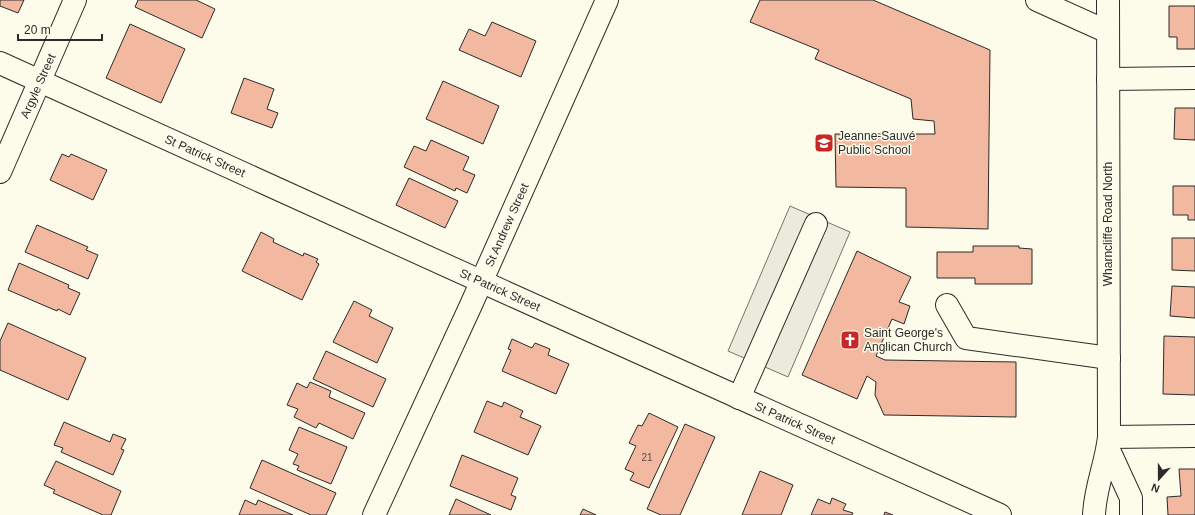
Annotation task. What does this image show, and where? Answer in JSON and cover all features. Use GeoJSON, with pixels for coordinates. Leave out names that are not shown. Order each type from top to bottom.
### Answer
{"type":"FeatureCollection","features":[{"type":"Feature","properties":{"kind":"street","name":"Argyle Street"},"geometry":{"type":"LineString","coordinates":[[0,172],[41,81],[75,0]]}},
{"type":"Feature","properties":{"kind":"street","name":"St Andrew Street"},"geometry":{"type":"LineString","coordinates":[[374,515],[481,282],[607,0]]}},
{"type":"Feature","properties":{"kind":"street"},"geometry":{"type":"LineString","coordinates":[[1037,0],[1108,32]]}},
{"type":"Feature","properties":{"kind":"street","name":"Wharncliffe Road North"},"geometry":{"type":"LineString","coordinates":[[1094,515],[1095,500],[1108,443],[1108,0]]}},
{"type":"Feature","properties":{"kind":"street","name":"St Patrick Street"},"geometry":{"type":"LineString","coordinates":[[0,63],[481,282],[1000,515]]}},
{"type":"Feature","properties":{"kind":"street"},"geometry":{"type":"LineString","coordinates":[[1108,79],[1195,78]]}},
{"type":"Feature","properties":{"kind":"street"},"geometry":{"type":"LineString","coordinates":[[739,398],[816,224]]}},
{"type":"Feature","properties":{"kind":"street"},"geometry":{"type":"LineString","coordinates":[[947,305],[966,338],[1109,358]]}},
{"type":"Feature","properties":{"kind":"street"},"geometry":{"type":"LineString","coordinates":[[1108,443],[1195,436]]}},
{"type":"Feature","properties":{"kind":"street","name":"Wharncliffe Road North"},"geometry":{"type":"LineString","coordinates":[[1108,443],[1131,498],[1131,515]]}},
{"type":"Feature","properties":{"kind":"shaded area"},"geometry":{"type":"Polygon","coordinates":[[[790,206],[850,232],[788,377],[728,351],[790,206]]]}},
{"type":"Feature","properties":{"kind":"building"},"geometry":{"type":"Polygon","coordinates":[[[0,0],[24,0],[18,13],[0,6],[0,0]]]}},
{"type":"Feature","properties":{"kind":"building"},"geometry":{"type":"Polygon","coordinates":[[[138,0],[196,0],[215,9],[202,38],[135,7],[138,0]]]}},
{"type":"Feature","properties":{"kind":"building"},"geometry":{"type":"Polygon","coordinates":[[[760,0],[873,0],[990,50],[988,229],[906,227],[906,188],[836,187],[835,134],[935,134],[934,121],[913,119],[911,99],[815,59],[819,50],[750,22],[760,0]]]}},
{"type":"Feature","properties":{"kind":"building"},"geometry":{"type":"Polygon","coordinates":[[[1169,6],[1195,6],[1195,49],[1177,49],[1177,37],[1169,37],[1169,6]]]}},
{"type":"Feature","properties":{"kind":"building"},"geometry":{"type":"Polygon","coordinates":[[[492,22],[536,41],[521,77],[459,50],[469,29],[485,36],[492,22]]]}},
{"type":"Feature","properties":{"kind":"building"},"geometry":{"type":"Polygon","coordinates":[[[130,24],[185,49],[161,103],[106,78],[130,24]]]}},
{"type":"Feature","properties":{"kind":"building"},"geometry":{"type":"Polygon","coordinates":[[[244,78],[274,89],[267,109],[278,113],[272,128],[231,113],[244,78]]]}},
{"type":"Feature","properties":{"kind":"building"},"geometry":{"type":"Polygon","coordinates":[[[443,81],[499,106],[483,144],[426,119],[443,81]]]}},
{"type":"Feature","properties":{"kind":"building"},"geometry":{"type":"Polygon","coordinates":[[[1175,108],[1195,108],[1195,140],[1174,139],[1175,108]]]}},
{"type":"Feature","properties":{"kind":"building"},"geometry":{"type":"Polygon","coordinates":[[[431,140],[469,157],[463,170],[475,175],[467,193],[456,188],[455,191],[404,167],[414,146],[426,151],[431,140]]]}},
{"type":"Feature","properties":{"kind":"building"},"geometry":{"type":"Polygon","coordinates":[[[62,154],[69,157],[71,154],[107,170],[93,200],[50,180],[62,154]]]}},
{"type":"Feature","properties":{"kind":"building"},"geometry":{"type":"Polygon","coordinates":[[[409,178],[458,201],[445,228],[396,205],[409,178]]]}},
{"type":"Feature","properties":{"kind":"building"},"geometry":{"type":"Polygon","coordinates":[[[1173,186],[1195,186],[1195,220],[1188,220],[1188,215],[1173,215],[1173,186]]]}},
{"type":"Feature","properties":{"kind":"building"},"geometry":{"type":"Polygon","coordinates":[[[37,225],[88,247],[86,250],[98,255],[88,279],[25,252],[37,225]]]}},
{"type":"Feature","properties":{"kind":"building"},"geometry":{"type":"Polygon","coordinates":[[[261,232],[274,239],[273,242],[303,256],[304,253],[318,259],[316,262],[319,264],[302,300],[242,271],[261,232]]]}},
{"type":"Feature","properties":{"kind":"building"},"geometry":{"type":"Polygon","coordinates":[[[1172,238],[1195,238],[1195,271],[1172,270],[1172,238]]]}},
{"type":"Feature","properties":{"kind":"building"},"geometry":{"type":"Polygon","coordinates":[[[973,246],[1019,246],[1019,248],[1032,249],[1032,284],[975,284],[975,278],[937,278],[937,252],[973,252],[973,246]]]}},
{"type":"Feature","properties":{"kind":"building","name":"Saint George's Anglican Church"},"geometry":{"type":"Polygon","coordinates":[[[857,251],[911,277],[899,302],[910,306],[904,324],[892,319],[876,356],[885,360],[1016,362],[1016,417],[884,415],[875,395],[876,382],[867,376],[857,399],[802,375],[857,251]]]}},
{"type":"Feature","properties":{"kind":"building"},"geometry":{"type":"Polygon","coordinates":[[[19,263],[69,285],[68,288],[80,293],[70,315],[8,290],[19,263]]]}},
{"type":"Feature","properties":{"kind":"building"},"geometry":{"type":"Polygon","coordinates":[[[1172,286],[1195,287],[1195,318],[1170,316],[1172,286]]]}},
{"type":"Feature","properties":{"kind":"building"},"geometry":{"type":"Polygon","coordinates":[[[354,301],[372,310],[369,316],[393,328],[377,363],[333,342],[354,301]]]}},
{"type":"Feature","properties":{"kind":"building"},"geometry":{"type":"Polygon","coordinates":[[[8,323],[86,358],[68,400],[0,370],[0,341],[8,323]]]}},
{"type":"Feature","properties":{"kind":"building"},"geometry":{"type":"Polygon","coordinates":[[[1164,336],[1195,337],[1195,395],[1163,394],[1164,336]]]}},
{"type":"Feature","properties":{"kind":"building"},"geometry":{"type":"Polygon","coordinates":[[[512,339],[532,348],[535,343],[550,349],[548,355],[569,364],[556,394],[502,371],[511,350],[508,349],[512,339]]]}},
{"type":"Feature","properties":{"kind":"building"},"geometry":{"type":"Polygon","coordinates":[[[326,351],[386,379],[373,407],[313,379],[326,351]]]}},
{"type":"Feature","properties":{"kind":"building"},"geometry":{"type":"Polygon","coordinates":[[[310,382],[331,391],[329,397],[365,413],[353,439],[319,423],[316,428],[294,417],[298,409],[287,405],[297,383],[307,388],[310,382]]]}},
{"type":"Feature","properties":{"kind":"building"},"geometry":{"type":"Polygon","coordinates":[[[487,401],[502,407],[504,402],[523,411],[520,417],[541,426],[528,455],[474,432],[487,401]]]}},
{"type":"Feature","properties":{"kind":"building"},"geometry":{"type":"Polygon","coordinates":[[[649,413],[678,427],[649,488],[630,480],[634,473],[625,469],[636,446],[629,443],[638,425],[642,426],[649,413]]]}},
{"type":"Feature","properties":{"kind":"building"},"geometry":{"type":"Polygon","coordinates":[[[64,422],[110,442],[113,434],[126,439],[121,449],[124,450],[113,475],[61,452],[63,448],[54,445],[64,422]]]}},
{"type":"Feature","properties":{"kind":"building"},"geometry":{"type":"Polygon","coordinates":[[[685,424],[715,437],[680,515],[661,515],[647,509],[685,424]]]}},
{"type":"Feature","properties":{"kind":"building"},"geometry":{"type":"Polygon","coordinates":[[[299,427],[347,447],[331,484],[297,470],[299,466],[293,464],[298,454],[289,450],[299,427]]]}},
{"type":"Feature","properties":{"kind":"building"},"geometry":{"type":"Polygon","coordinates":[[[462,455],[518,478],[511,495],[516,497],[511,510],[450,486],[462,455]]]}},
{"type":"Feature","properties":{"kind":"building"},"geometry":{"type":"Polygon","coordinates":[[[262,460],[336,493],[326,515],[311,515],[250,488],[262,460]]]}},
{"type":"Feature","properties":{"kind":"building"},"geometry":{"type":"Polygon","coordinates":[[[56,461],[121,491],[111,515],[103,515],[53,493],[55,490],[44,485],[56,461]]]}},
{"type":"Feature","properties":{"kind":"building"},"geometry":{"type":"Polygon","coordinates":[[[1179,469],[1195,469],[1195,515],[1168,515],[1167,497],[1181,496],[1179,469]]]}},
{"type":"Feature","properties":{"kind":"building"},"geometry":{"type":"Polygon","coordinates":[[[760,471],[793,485],[781,515],[742,515],[760,471]]]}},
{"type":"Feature","properties":{"kind":"building"},"geometry":{"type":"Polygon","coordinates":[[[832,498],[846,504],[843,510],[853,513],[852,515],[811,515],[818,499],[830,504],[832,498]]]}},
{"type":"Feature","properties":{"kind":"building"},"geometry":{"type":"Polygon","coordinates":[[[456,499],[491,515],[449,515],[456,499]]]}},
{"type":"Feature","properties":{"kind":"building"},"geometry":{"type":"Polygon","coordinates":[[[245,500],[256,505],[258,500],[293,515],[239,515],[245,500]]]}},
{"type":"Feature","properties":{"kind":"building"},"geometry":{"type":"Polygon","coordinates":[[[583,509],[596,515],[580,515],[583,509]]]}},
{"type":"Feature","properties":{"kind":"building"},"geometry":{"type":"Polygon","coordinates":[[[885,512],[893,515],[884,515],[885,512]]]}},
{"type":"Feature","properties":{"kind":"place","name":"Jeanne-Sauvé Public School"},"geometry":{"type":"Point","coordinates":[824,143]}},
{"type":"Feature","properties":{"kind":"place","name":"Saint George's Anglican Church"},"geometry":{"type":"Point","coordinates":[850,340]}}]}
